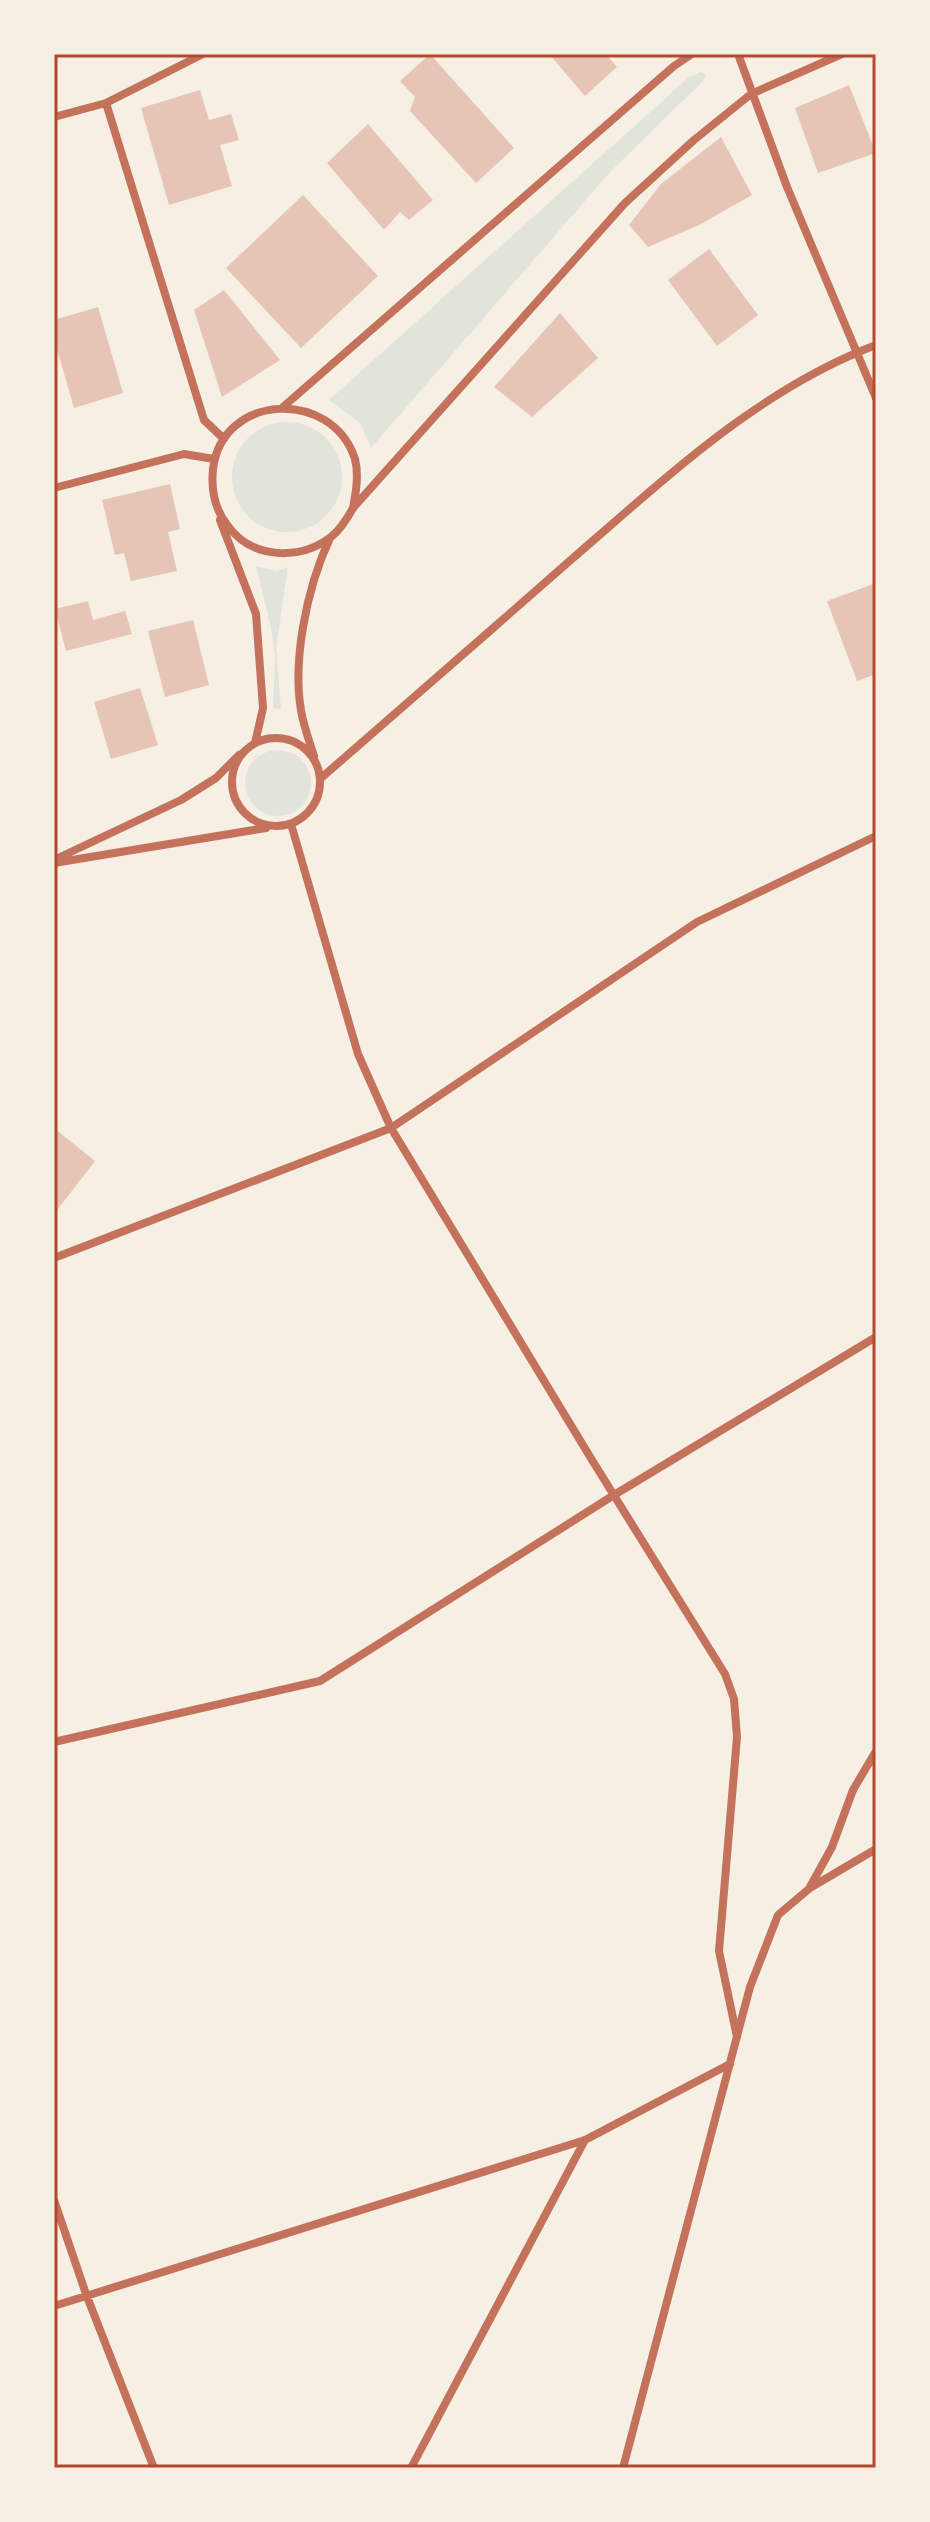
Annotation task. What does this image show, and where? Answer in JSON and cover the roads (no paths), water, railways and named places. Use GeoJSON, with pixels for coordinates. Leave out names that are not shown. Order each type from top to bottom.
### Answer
{"type":"FeatureCollection","features":[{"type":"Feature","properties":{"kind":"street"},"geometry":{"type":"LineString","coordinates":[[54,117],[106,103],[203,54]]}},
{"type":"Feature","properties":{"kind":"street"},"geometry":{"type":"LineString","coordinates":[[283,407],[674,66],[692,54]]}},
{"type":"Feature","properties":{"kind":"street"},"geometry":{"type":"LineString","coordinates":[[738,54],[787,187],[876,398]]}},
{"type":"Feature","properties":{"kind":"street"},"geometry":{"type":"LineString","coordinates":[[217,508],[228,527],[245,543],[266,552],[289,554],[311,549],[330,538],[344,524],[353,508],[625,203],[694,140],[751,94],[842,54]]}},
{"type":"Feature","properties":{"kind":"street"},"geometry":{"type":"LineString","coordinates":[[106,103],[204,420],[224,439]]}},
{"type":"Feature","properties":{"kind":"street"},"geometry":{"type":"LineString","coordinates":[[320,779],[670,474],[737,422],[799,381],[876,345]]}},
{"type":"Feature","properties":{"kind":"street"},"geometry":{"type":"LineString","coordinates":[[255,743],[263,708],[256,614],[223,532],[212,482],[214,459],[224,439],[241,422],[260,411],[283,407],[307,411],[328,422],[344,438],[355,460],[357,484],[353,508]]}},
{"type":"Feature","properties":{"kind":"street"},"geometry":{"type":"LineString","coordinates":[[54,488],[184,454],[214,459]]}},
{"type":"Feature","properties":{"kind":"street"},"geometry":{"type":"LineString","coordinates":[[57,861],[277,827],[303,818],[314,807],[320,779],[302,718],[299,674],[305,613],[318,563],[330,538]]}},
{"type":"Feature","properties":{"kind":"street"},"geometry":{"type":"LineString","coordinates":[[57,861],[181,800],[216,778],[255,743],[268,738],[283,738],[297,743],[309,752],[317,764]]}},
{"type":"Feature","properties":{"kind":"street"},"geometry":{"type":"LineString","coordinates":[[243,752],[232,779],[233,794],[239,807],[250,818],[262,825],[277,827]]}},
{"type":"Feature","properties":{"kind":"street"},"geometry":{"type":"LineString","coordinates":[[291,824],[358,1054],[391,1128],[725,1674],[734,1699],[737,1737],[719,1951],[737,2037]]}},
{"type":"Feature","properties":{"kind":"street"},"geometry":{"type":"LineString","coordinates":[[54,1258],[391,1128],[697,922],[876,836]]}},
{"type":"Feature","properties":{"kind":"street"},"geometry":{"type":"LineString","coordinates":[[54,1742],[320,1681],[614,1495],[876,1337]]}},
{"type":"Feature","properties":{"kind":"street"},"geometry":{"type":"LineString","coordinates":[[810,1888],[832,1847],[853,1790],[876,1751]]}},
{"type":"Feature","properties":{"kind":"street"},"geometry":{"type":"LineString","coordinates":[[623,2468],[750,1987],[778,1915],[810,1888],[876,1849]]}},
{"type":"Feature","properties":{"kind":"street"},"geometry":{"type":"LineString","coordinates":[[54,2306],[585,2140],[730,2064]]}},
{"type":"Feature","properties":{"kind":"street"},"geometry":{"type":"LineString","coordinates":[[411,2468],[585,2140]]}},
{"type":"Feature","properties":{"kind":"street"},"geometry":{"type":"LineString","coordinates":[[54,2200],[86,2294],[154,2468]]}}]}
